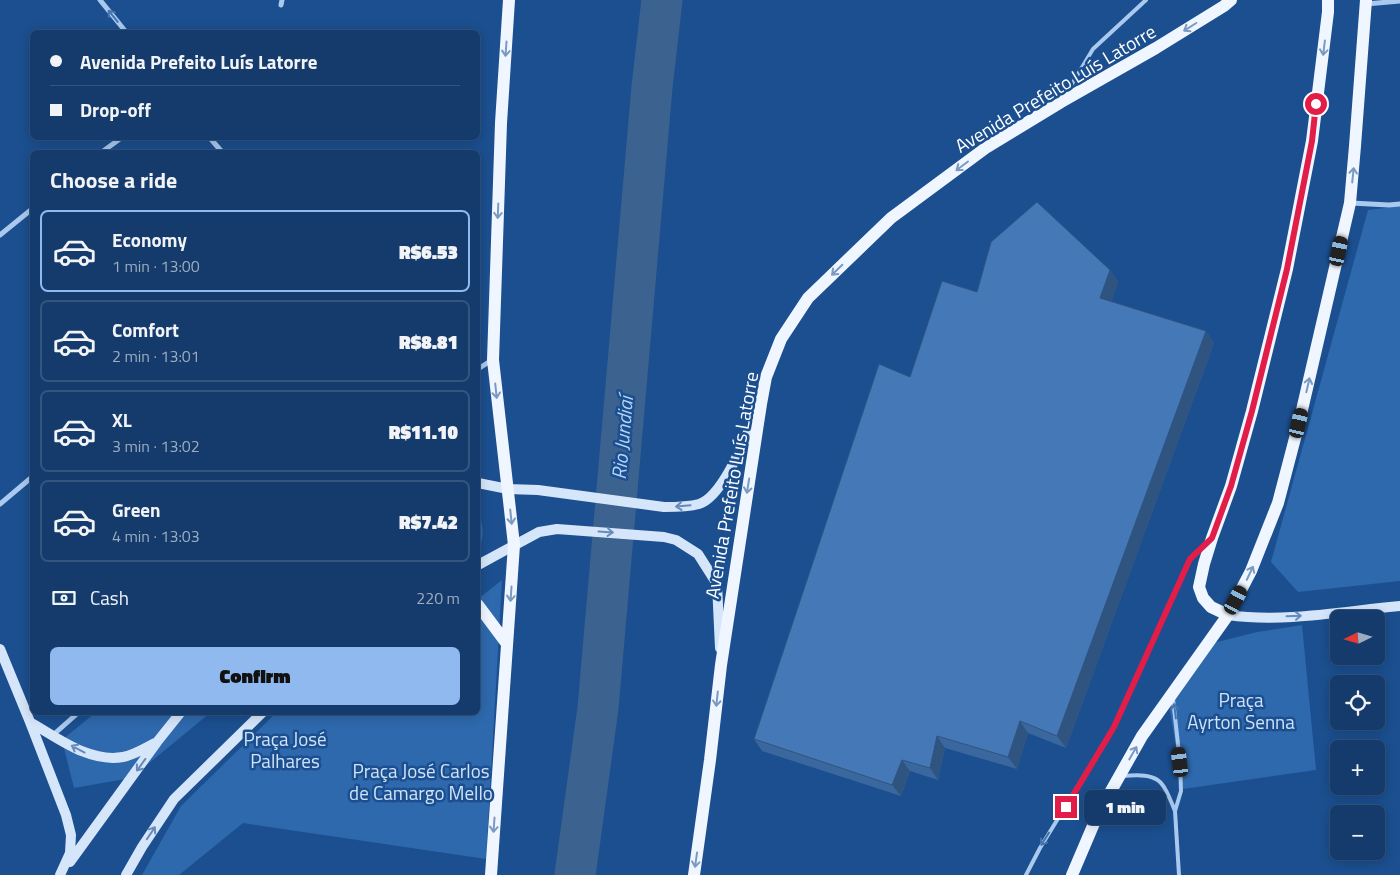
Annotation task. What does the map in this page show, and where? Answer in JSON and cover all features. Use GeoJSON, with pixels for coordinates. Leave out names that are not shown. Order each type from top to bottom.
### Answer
{"type":"FeatureCollection","features":[{"type":"Feature","properties":{"kind":"main road"},"geometry":{"type":"LineString","coordinates":[[491,875],[514,545],[493,360],[501,123],[509,0]]}},
{"type":"Feature","properties":{"kind":"main road","name":"Avenida Prefeito Luís Latorre"},"geometry":{"type":"LineString","coordinates":[[694,875],[710,760],[720,665],[761,404],[766,377],[781,339],[808,298],[891,218],[987,147],[1156,48],[1231,0]]}},
{"type":"Feature","properties":{"kind":"main road"},"geometry":{"type":"LineString","coordinates":[[1228,615],[1212,607],[1203,598],[1199,587],[1204,564],[1231,486],[1252,411],[1287,269],[1312,141],[1328,0]]}},
{"type":"Feature","properties":{"kind":"main road"},"geometry":{"type":"LineString","coordinates":[[1072,875],[1098,814],[1142,736],[1228,615],[1251,571],[1278,503],[1302,414],[1350,203],[1366,2]]}},
{"type":"Feature","properties":{"kind":"main road"},"geometry":{"type":"LineString","coordinates":[[480,608],[507,644]]}},
{"type":"Feature","properties":{"kind":"street"},"geometry":{"type":"LineString","coordinates":[[100,0],[124,30]]}},
{"type":"Feature","properties":{"kind":"street"},"geometry":{"type":"LineString","coordinates":[[1366,2],[1400,1]]}},
{"type":"Feature","properties":{"kind":"street"},"geometry":{"type":"LineString","coordinates":[[105,150],[118,140]]}},
{"type":"Feature","properties":{"kind":"street"},"geometry":{"type":"LineString","coordinates":[[212,140],[220,150]]}},
{"type":"Feature","properties":{"kind":"street"},"geometry":{"type":"LineString","coordinates":[[1350,203],[1400,204]]}},
{"type":"Feature","properties":{"kind":"street"},"geometry":{"type":"LineString","coordinates":[[0,235],[30,211]]}},
{"type":"Feature","properties":{"kind":"street"},"geometry":{"type":"LineString","coordinates":[[480,368],[493,360]]}},
{"type":"Feature","properties":{"kind":"street"},"geometry":{"type":"LineString","coordinates":[[480,483],[664,507],[683,507],[701,504],[714,494],[732,465],[761,404]]}},
{"type":"Feature","properties":{"kind":"street"},"geometry":{"type":"LineString","coordinates":[[0,504],[30,479]]}},
{"type":"Feature","properties":{"kind":"street"},"geometry":{"type":"LineString","coordinates":[[480,564],[539,532],[557,529],[664,537],[676,540],[698,554],[717,584],[720,665]]}},
{"type":"Feature","properties":{"kind":"street"},"geometry":{"type":"LineString","coordinates":[[1228,615],[1248,618],[1300,616],[1400,606]]}},
{"type":"Feature","properties":{"kind":"street"},"geometry":{"type":"LineString","coordinates":[[0,649],[66,815],[71,835],[70,853],[60,875]]}},
{"type":"Feature","properties":{"kind":"street"},"geometry":{"type":"LineString","coordinates":[[53,735],[76,715]]}},
{"type":"Feature","properties":{"kind":"street"},"geometry":{"type":"LineString","coordinates":[[60,875],[157,742],[180,715]]}},
{"type":"Feature","properties":{"kind":"street"},"geometry":{"type":"LineString","coordinates":[[126,875],[142,847],[174,800],[260,715]]}},
{"type":"Feature","properties":{"kind":"street"},"geometry":{"type":"LineString","coordinates":[[30,722],[86,753],[113,758],[129,755],[157,742]]}},
{"type":"Feature","properties":{"kind":"lane"},"geometry":{"type":"LineString","coordinates":[[1061,102],[1093,49],[1146,0]]}},
{"type":"Feature","properties":{"kind":"lane"},"geometry":{"type":"LineString","coordinates":[[1026,875],[1040,848],[1114,727],[1190,559],[1212,538]]}},
{"type":"Feature","properties":{"kind":"lane"},"geometry":{"type":"LineString","coordinates":[[1172,693],[1180,762],[1181,791],[1176,811],[1178,875]]}},
{"type":"Feature","properties":{"kind":"lane"},"geometry":{"type":"LineString","coordinates":[[1119,776],[1144,775],[1153,776],[1160,780],[1167,790],[1176,811]]}},
{"type":"Feature","properties":{"kind":"green space"},"geometry":{"type":"Polygon","coordinates":[[[1400,206],[1400,581],[1298,592],[1271,562],[1368,210],[1400,206]]]}},
{"type":"Feature","properties":{"kind":"green space"},"geometry":{"type":"Polygon","coordinates":[[[480,516],[483,534],[480,544],[480,516]]]}},
{"type":"Feature","properties":{"kind":"green space","name":"Praça José Carlos de Camargo Mello"},"geometry":{"type":"Polygon","coordinates":[[[502,580],[486,859],[243,823],[179,875],[142,875],[181,806],[274,715],[480,715],[480,597],[502,580]]]}},
{"type":"Feature","properties":{"kind":"green space","name":"Praça Ayrton Senna"},"geometry":{"type":"Polygon","coordinates":[[[1302,625],[1316,770],[1183,789],[1167,693],[1213,643],[1257,632],[1302,625]]]}},
{"type":"Feature","properties":{"kind":"green space","name":"Praça José Palhares"},"geometry":{"type":"Polygon","coordinates":[[[93,715],[208,715],[131,778],[74,788],[62,740],[93,715]]]}},
{"type":"Feature","properties":{"kind":"building"},"geometry":{"type":"Polygon","coordinates":[[[1037,202],[1110,270],[1100,298],[1206,331],[1057,736],[1020,721],[1008,757],[937,736],[930,768],[902,760],[892,785],[754,739],[879,364],[910,377],[942,281],[977,292],[991,242],[1037,202]]]}},
{"type":"Feature","properties":{"kind":"waterway","name":"Rio Jundiaí"},"geometry":{"type":"LineString","coordinates":[[575,875],[598,708],[652,87],[662,0]]}},
{"type":"Feature","properties":{"kind":"route"},"geometry":{"type":"LineString","coordinates":[[1066,807],[1114,727],[1190,559],[1212,538],[1231,486],[1252,411],[1287,269],[1312,141],[1316,104]]}}]}
